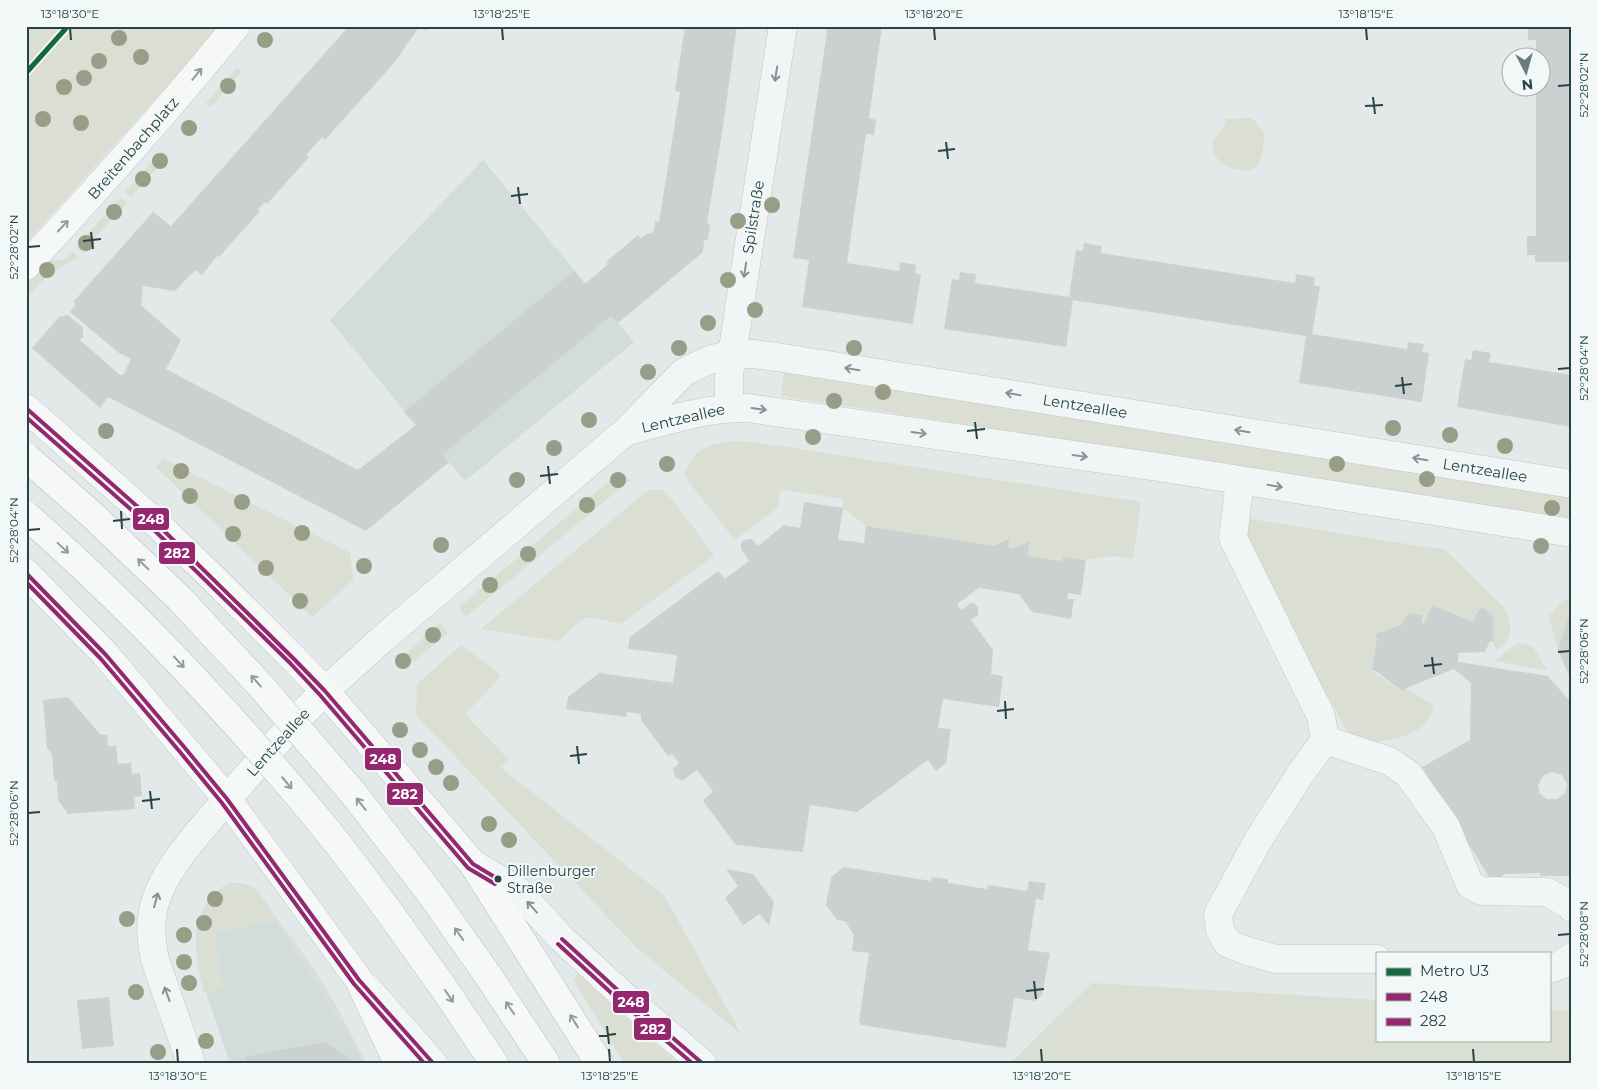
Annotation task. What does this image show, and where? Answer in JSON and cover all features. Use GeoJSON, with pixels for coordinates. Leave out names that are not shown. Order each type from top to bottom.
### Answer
{"type":"FeatureCollection","features":[{"type":"Feature","properties":{"kind":"main road","name":"Breitenbachplatz"},"geometry":{"type":"LineString","coordinates":[[26,266],[108,177],[236,26]]}},
{"type":"Feature","properties":{"kind":"main road"},"geometry":{"type":"LineString","coordinates":[[26,408],[170,536],[325,691],[473,864],[599,1063]]}},
{"type":"Feature","properties":{"kind":"main road"},"geometry":{"type":"LineString","coordinates":[[26,458],[90,513],[180,599],[272,699],[352,793],[430,893],[546,1063]]}},
{"type":"Feature","properties":{"kind":"main road"},"geometry":{"type":"LineString","coordinates":[[26,515],[155,636],[261,752],[326,830],[390,913],[494,1063]]}},
{"type":"Feature","properties":{"kind":"main road"},"geometry":{"type":"LineString","coordinates":[[26,573],[106,655],[227,800],[359,980],[398,1063]]}},
{"type":"Feature","properties":{"kind":"main road","name":"Lentzeallee"},"geometry":{"type":"LineString","coordinates":[[227,800],[300,716],[325,691]]}},
{"type":"Feature","properties":{"kind":"street","name":"Spilstraße"},"geometry":{"type":"LineString","coordinates":[[729,408],[728,392],[732,354],[783,26]]}},
{"type":"Feature","properties":{"kind":"street","name":"Lentzeallee"},"geometry":{"type":"LineString","coordinates":[[325,691],[381,640],[625,432],[684,372],[710,360],[732,354],[777,356],[1572,484]]}},
{"type":"Feature","properties":{"kind":"street","name":"Lentzeallee"},"geometry":{"type":"LineString","coordinates":[[625,432],[700,412],[729,408],[748,408],[1148,466],[1572,533]]}},
{"type":"Feature","properties":{"kind":"street"},"geometry":{"type":"LineString","coordinates":[[1240,481],[1233,538],[1322,716],[1324,740],[1257,842],[1218,914],[1220,930],[1227,943],[1247,952],[1276,959],[1376,959]]}},
{"type":"Feature","properties":{"kind":"street"},"geometry":{"type":"LineString","coordinates":[[1324,740],[1389,761],[1408,774],[1446,827],[1470,885],[1482,891],[1547,892],[1572,908]]}},
{"type":"Feature","properties":{"kind":"street"},"geometry":{"type":"LineString","coordinates":[[191,1063],[156,963],[152,948],[152,920],[158,892],[165,878],[200,831],[227,800]]}},
{"type":"Feature","properties":{"kind":"street"},"geometry":{"type":"LineString","coordinates":[[473,864],[517,890],[562,939],[702,1063]]}},
{"type":"Feature","properties":{"kind":"street"},"geometry":{"type":"LineString","coordinates":[[1550,968],[1560,965],[1572,957]]}},
{"type":"Feature","properties":{"kind":"street"},"geometry":{"type":"LineString","coordinates":[[359,980],[432,1063]]}},
{"type":"Feature","properties":{"kind":"shaded area"},"geometry":{"type":"Polygon","coordinates":[[[26,26],[219,26],[26,243],[26,26]]]}},
{"type":"Feature","properties":{"kind":"shaded area"},"geometry":{"type":"Polygon","coordinates":[[[237,68],[242,72],[211,107],[206,103],[237,68]]]}},
{"type":"Feature","properties":{"kind":"shaded area"},"geometry":{"type":"Polygon","coordinates":[[[1252,118],[1265,134],[1262,152],[1257,165],[1249,170],[1235,169],[1227,166],[1216,157],[1213,150],[1214,139],[1223,129],[1226,119],[1252,118]]]}},
{"type":"Feature","properties":{"kind":"shaded area"},"geometry":{"type":"Polygon","coordinates":[[[162,151],[168,156],[131,197],[125,192],[162,151]]]}},
{"type":"Feature","properties":{"kind":"shaded area"},"geometry":{"type":"Polygon","coordinates":[[[483,160],[634,342],[465,481],[414,427],[416,425],[330,320],[483,160]]]}},
{"type":"Feature","properties":{"kind":"shaded area"},"geometry":{"type":"Polygon","coordinates":[[[121,197],[127,202],[82,252],[76,247],[121,197]]]}},
{"type":"Feature","properties":{"kind":"shaded area"},"geometry":{"type":"Polygon","coordinates":[[[73,252],[78,257],[54,271],[26,298],[26,285],[48,261],[66,259],[73,252]]]}},
{"type":"Feature","properties":{"kind":"shaded area"},"geometry":{"type":"Polygon","coordinates":[[[784,373],[1572,496],[1572,518],[781,396],[784,373]]]}},
{"type":"Feature","properties":{"kind":"shaded area"},"geometry":{"type":"Polygon","coordinates":[[[734,441],[760,443],[1141,502],[1133,559],[1112,556],[1086,560],[1063,557],[1062,561],[1027,556],[1029,541],[1012,549],[1008,548],[1010,538],[994,546],[866,526],[843,508],[843,499],[781,489],[778,507],[735,540],[688,481],[685,472],[689,463],[704,448],[734,441]]]}},
{"type":"Feature","properties":{"kind":"shaded area"},"geometry":{"type":"Polygon","coordinates":[[[164,459],[350,553],[353,580],[312,617],[156,467],[164,459]]]}},
{"type":"Feature","properties":{"kind":"shaded area"},"geometry":{"type":"Polygon","coordinates":[[[620,472],[630,480],[466,617],[459,607],[620,472]]]}},
{"type":"Feature","properties":{"kind":"shaded area"},"geometry":{"type":"Polygon","coordinates":[[[653,489],[663,490],[672,499],[714,555],[621,624],[588,617],[581,620],[559,641],[481,629],[646,492],[653,489]]]}},
{"type":"Feature","properties":{"kind":"shaded area"},"geometry":{"type":"Polygon","coordinates":[[[1244,518],[1445,550],[1504,607],[1510,624],[1510,634],[1504,644],[1496,650],[1493,642],[1493,616],[1482,608],[1474,622],[1432,605],[1424,624],[1423,616],[1402,622],[1404,624],[1377,638],[1372,671],[1402,692],[1406,688],[1433,705],[1431,714],[1427,722],[1420,728],[1392,740],[1373,742],[1350,736],[1241,534],[1244,518]]]}},
{"type":"Feature","properties":{"kind":"shaded area"},"geometry":{"type":"Polygon","coordinates":[[[1572,596],[1572,620],[1558,650],[1549,616],[1562,602],[1572,596]]]}},
{"type":"Feature","properties":{"kind":"shaded area"},"geometry":{"type":"Polygon","coordinates":[[[440,623],[448,633],[406,668],[399,660],[440,623]]]}},
{"type":"Feature","properties":{"kind":"shaded area"},"geometry":{"type":"Polygon","coordinates":[[[1518,643],[1533,647],[1547,670],[1494,661],[1518,643]]]}},
{"type":"Feature","properties":{"kind":"shaded area"},"geometry":{"type":"Polygon","coordinates":[[[461,645],[494,669],[501,677],[465,714],[509,760],[501,768],[664,895],[741,1034],[637,948],[416,715],[417,684],[461,645]]]}},
{"type":"Feature","properties":{"kind":"shaded area"},"geometry":{"type":"Polygon","coordinates":[[[228,883],[252,886],[259,893],[308,960],[334,1002],[366,1063],[276,921],[215,932],[224,989],[204,992],[197,961],[196,946],[199,918],[205,905],[215,893],[228,883]]]}},
{"type":"Feature","properties":{"kind":"shaded area"},"geometry":{"type":"Polygon","coordinates":[[[276,921],[313,977],[365,1063],[230,1063],[207,996],[205,980],[215,932],[276,921]]]}},
{"type":"Feature","properties":{"kind":"shaded area"},"geometry":{"type":"Polygon","coordinates":[[[578,974],[677,1063],[624,1063],[574,980],[578,974]]]}},
{"type":"Feature","properties":{"kind":"shaded area"},"geometry":{"type":"Polygon","coordinates":[[[1092,983],[1376,1000],[1376,1042],[1550,1042],[1550,1010],[1572,1011],[1572,1063],[1011,1063],[1092,983]]]}},
{"type":"Feature","properties":{"kind":"building"},"geometry":{"type":"Polygon","coordinates":[[[349,26],[430,26],[427,31],[419,27],[394,63],[325,140],[322,137],[306,155],[309,157],[267,204],[265,202],[258,209],[260,211],[219,257],[217,256],[202,275],[195,270],[175,291],[143,286],[141,305],[181,340],[166,369],[358,470],[416,425],[404,412],[574,271],[585,284],[608,264],[606,262],[638,235],[641,238],[654,231],[655,221],[659,222],[680,92],[675,91],[685,26],[737,26],[707,223],[710,224],[708,240],[704,240],[703,252],[618,323],[611,316],[442,455],[449,462],[366,531],[108,397],[100,408],[32,348],[59,317],[68,315],[83,328],[83,337],[80,340],[120,375],[123,375],[131,359],[119,353],[70,312],[76,304],[73,302],[153,212],[171,226],[349,26]]]}},
{"type":"Feature","properties":{"kind":"building"},"geometry":{"type":"Polygon","coordinates":[[[828,26],[882,26],[869,118],[876,120],[874,135],[866,134],[847,263],[899,271],[900,262],[916,265],[915,273],[921,275],[913,324],[802,307],[809,260],[793,258],[828,26]]]}},
{"type":"Feature","properties":{"kind":"building"},"geometry":{"type":"Polygon","coordinates":[[[1528,26],[1572,26],[1572,262],[1535,262],[1535,255],[1527,255],[1527,236],[1536,236],[1536,98],[1550,98],[1550,48],[1536,48],[1536,40],[1528,40],[1528,26]]]}},
{"type":"Feature","properties":{"kind":"building"},"geometry":{"type":"Polygon","coordinates":[[[1084,243],[1102,246],[1101,253],[1295,283],[1296,274],[1315,277],[1314,286],[1320,286],[1312,334],[1407,349],[1408,342],[1424,344],[1422,352],[1429,353],[1422,402],[1299,383],[1306,336],[1073,300],[1066,347],[944,329],[952,279],[959,280],[960,272],[976,274],[975,283],[1069,297],[1076,250],[1083,251],[1084,243]]]}},
{"type":"Feature","properties":{"kind":"building"},"geometry":{"type":"Polygon","coordinates":[[[1473,350],[1491,353],[1489,362],[1572,375],[1572,427],[1457,407],[1465,359],[1471,360],[1473,350]]]}},
{"type":"Feature","properties":{"kind":"building"},"geometry":{"type":"Polygon","coordinates":[[[804,502],[843,508],[838,539],[840,540],[864,543],[866,526],[994,546],[1010,538],[1008,548],[1012,549],[1030,541],[1027,556],[1062,561],[1063,557],[1086,560],[1081,595],[1068,593],[1067,599],[1074,599],[1071,619],[1032,612],[1019,594],[979,588],[957,604],[961,610],[971,603],[978,607],[978,615],[971,620],[993,650],[991,674],[1003,676],[999,707],[943,699],[938,728],[951,729],[946,763],[936,771],[928,760],[857,812],[810,805],[803,852],[736,845],[703,801],[713,791],[697,770],[682,781],[675,777],[673,769],[679,763],[672,754],[668,756],[641,720],[641,714],[627,712],[626,717],[566,709],[568,697],[599,673],[673,683],[677,656],[628,649],[630,637],[718,571],[725,579],[749,561],[741,549],[741,543],[744,540],[752,539],[758,546],[784,525],[800,528],[804,502]]]}},
{"type":"Feature","properties":{"kind":"building"},"geometry":{"type":"Polygon","coordinates":[[[1432,605],[1474,622],[1475,616],[1482,607],[1493,616],[1493,642],[1490,641],[1485,652],[1458,653],[1458,662],[1548,676],[1568,699],[1572,697],[1572,876],[1540,876],[1540,873],[1505,874],[1492,882],[1422,767],[1470,740],[1471,683],[1454,669],[1406,688],[1403,692],[1376,671],[1372,671],[1377,638],[1375,634],[1404,624],[1402,622],[1409,613],[1423,616],[1422,622],[1424,624],[1432,605]],[[1551,772],[1543,776],[1538,785],[1540,794],[1547,799],[1557,799],[1565,793],[1567,784],[1562,775],[1551,772]]]}},
{"type":"Feature","properties":{"kind":"building"},"geometry":{"type":"Polygon","coordinates":[[[1568,619],[1572,620],[1572,682],[1558,650],[1568,619]]]}},
{"type":"Feature","properties":{"kind":"building"},"geometry":{"type":"Polygon","coordinates":[[[68,697],[101,735],[107,735],[108,746],[116,746],[118,764],[131,763],[132,774],[140,773],[142,796],[134,797],[135,809],[68,814],[58,800],[57,782],[54,781],[52,754],[47,748],[43,700],[68,697]]]}},
{"type":"Feature","properties":{"kind":"building"},"geometry":{"type":"Polygon","coordinates":[[[844,867],[931,881],[932,877],[948,879],[948,883],[987,889],[988,885],[1027,891],[1029,881],[1046,883],[1043,900],[1036,899],[1028,950],[1050,953],[1042,995],[1035,1001],[1014,998],[1006,1048],[861,1025],[859,1021],[869,953],[852,951],[854,935],[845,921],[837,920],[826,905],[831,877],[844,867]]]}},
{"type":"Feature","properties":{"kind":"building"},"geometry":{"type":"Polygon","coordinates":[[[726,869],[753,874],[774,902],[769,926],[760,914],[743,925],[725,898],[738,886],[726,869]]]}},
{"type":"Feature","properties":{"kind":"building"},"geometry":{"type":"Polygon","coordinates":[[[109,997],[114,1046],[82,1049],[77,1000],[109,997]]]}},
{"type":"Feature","properties":{"kind":"building"},"geometry":{"type":"Polygon","coordinates":[[[325,1042],[356,1063],[246,1063],[245,1057],[325,1042]]]}},
{"type":"Feature","properties":{"kind":"metro line","name":"U3"},"geometry":{"type":"LineString","coordinates":[[26,73],[68,26]]}},
{"type":"Feature","properties":{"kind":"transit line","name":"248"},"geometry":{"type":"LineString","coordinates":[[26,408],[156,523],[294,659],[325,691],[473,864],[498,879]]}},
{"type":"Feature","properties":{"kind":"transit line","name":"282"},"geometry":{"type":"LineString","coordinates":[[26,417],[152,528],[290,663],[320,695],[468,868],[495,884]]}},
{"type":"Feature","properties":{"kind":"transit line","name":"248"},"geometry":{"type":"LineString","coordinates":[[26,573],[106,655],[185,748],[227,799],[359,980],[433,1063]]}},
{"type":"Feature","properties":{"kind":"transit line","name":"282"},"geometry":{"type":"LineString","coordinates":[[26,582],[101,659],[180,752],[222,803],[354,984],[424,1063]]}},
{"type":"Feature","properties":{"kind":"transit line","name":"248"},"geometry":{"type":"LineString","coordinates":[[562,939],[624,996],[702,1063]]}},
{"type":"Feature","properties":{"kind":"transit line","name":"282"},"geometry":{"type":"LineString","coordinates":[[558,944],[692,1063]]}},
{"type":"Feature","properties":{"kind":"place","name":"Dillenburger Straße"},"geometry":{"type":"Point","coordinates":[498,879]}}]}
